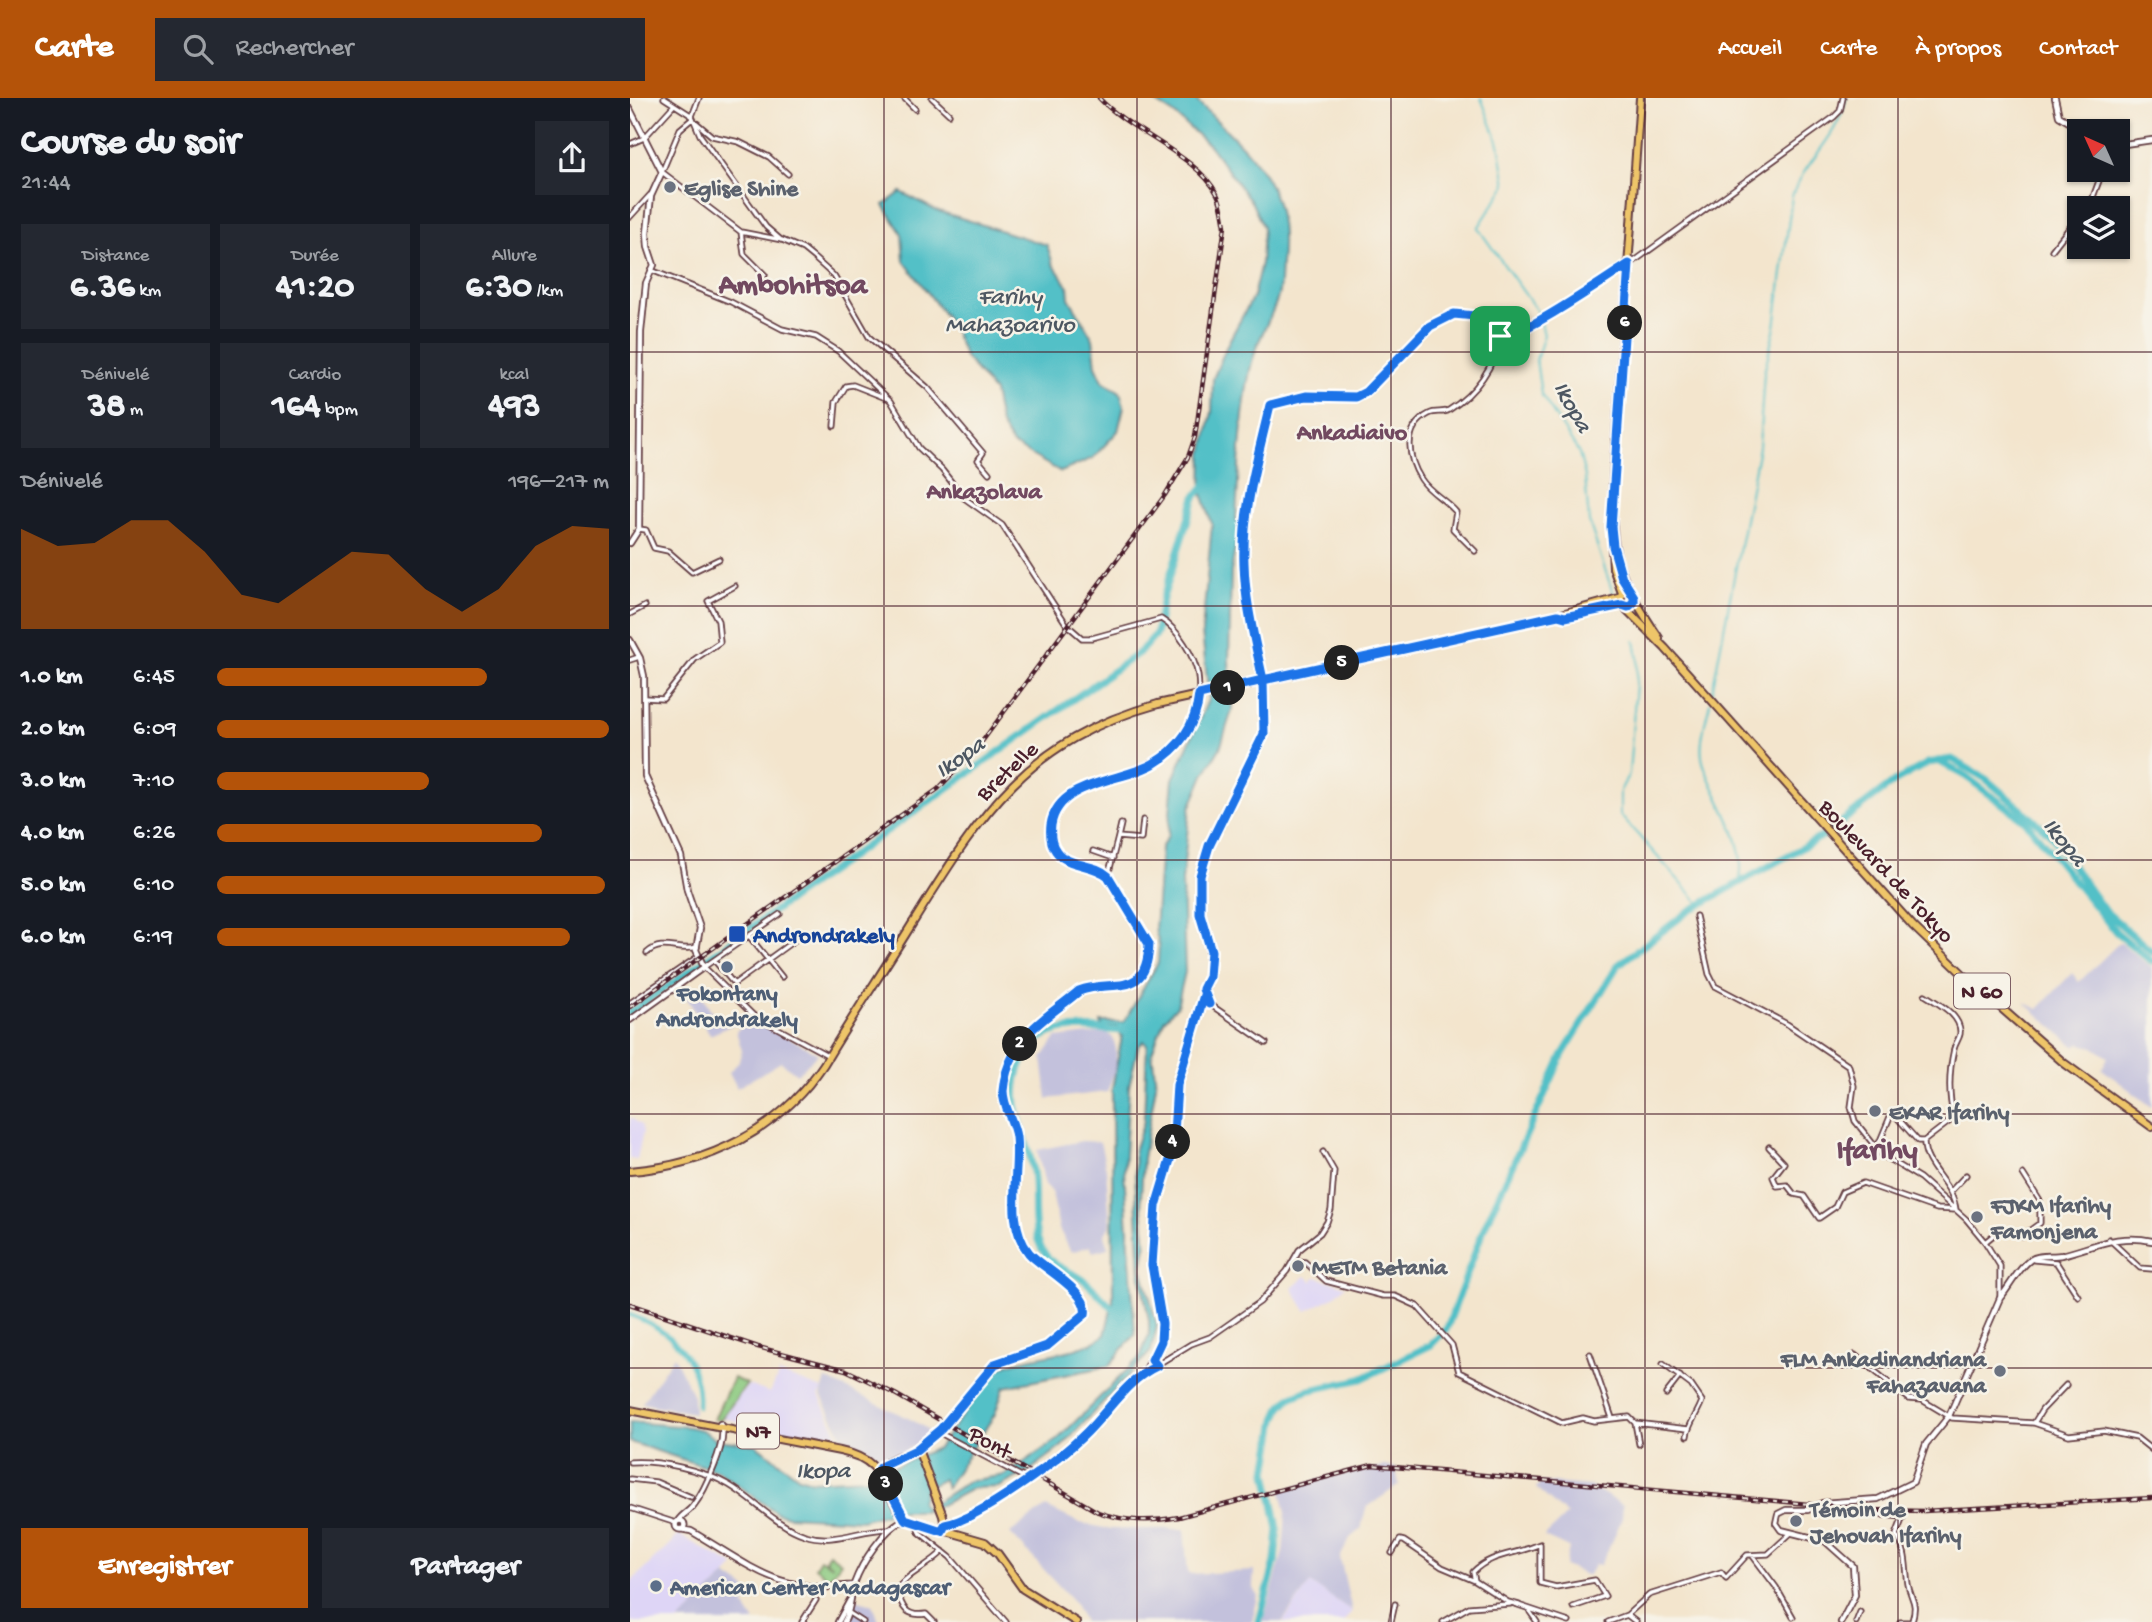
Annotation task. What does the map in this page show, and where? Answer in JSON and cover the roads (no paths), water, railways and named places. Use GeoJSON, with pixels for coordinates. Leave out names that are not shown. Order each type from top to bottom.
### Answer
{"type":"FeatureCollection","features":[{"type":"Feature","properties":{"kind":"main road","name":"Boulevard de Tokyo"},"geometry":{"type":"LineString","coordinates":[[1640,98],[1613,477],[1613,568],[1624,599],[1716,707],[1913,926],[1968,979],[2064,1063],[2152,1128]]}},
{"type":"Feature","properties":{"kind":"main road"},"geometry":{"type":"LineString","coordinates":[[1624,599],[1634,597],[1634,602],[1665,648]]}},
{"type":"Feature","properties":{"kind":"main road","name":"Bretelle"},"geometry":{"type":"LineString","coordinates":[[630,1171],[680,1163],[752,1136],[799,1096],[829,1056],[976,824],[1010,785],[1053,751],[1102,722],[1135,710],[1200,694],[1558,615],[1565,617],[1624,599]]}},
{"type":"Feature","properties":{"kind":"main road"},"geometry":{"type":"LineString","coordinates":[[1624,599],[1634,602]]}},
{"type":"Feature","properties":{"kind":"main road","name":"N7"},"geometry":{"type":"LineString","coordinates":[[630,1409],[849,1450],[881,1469]]}},
{"type":"Feature","properties":{"kind":"main road"},"geometry":{"type":"LineString","coordinates":[[944,1528],[943,1515],[919,1453],[881,1469],[903,1516],[915,1523],[944,1528],[989,1545],[1023,1589],[1076,1622]]}},
{"type":"Feature","properties":{"kind":"street"},"geometry":{"type":"LineString","coordinates":[[664,98],[692,117],[712,136],[739,142],[769,157],[788,174]]}},
{"type":"Feature","properties":{"kind":"street"},"geometry":{"type":"LineString","coordinates":[[630,217],[652,194],[680,128],[692,117],[699,98]]}},
{"type":"Feature","properties":{"kind":"street"},"geometry":{"type":"LineString","coordinates":[[904,98],[915,110]]}},
{"type":"Feature","properties":{"kind":"street"},"geometry":{"type":"LineString","coordinates":[[932,98],[949,114]]}},
{"type":"Feature","properties":{"kind":"street"},"geometry":{"type":"LineString","coordinates":[[1209,1004],[1203,989],[1209,977],[1211,951],[1200,914],[1200,876],[1209,846],[1264,734],[1244,560],[1254,474],[1270,405],[1306,396],[1356,397],[1366,392],[1430,326],[1454,314],[1475,316],[1500,336],[1514,334],[1629,264],[1835,117],[1840,111],[1843,98]]}},
{"type":"Feature","properties":{"kind":"street"},"geometry":{"type":"LineString","coordinates":[[2055,98],[2059,116],[2067,121]]}},
{"type":"Feature","properties":{"kind":"street"},"geometry":{"type":"LineString","coordinates":[[630,144],[643,138],[674,105]]}},
{"type":"Feature","properties":{"kind":"street"},"geometry":{"type":"LineString","coordinates":[[630,109],[663,172],[741,232],[782,240],[803,249],[834,276],[869,337],[927,387],[967,430],[983,453],[978,460],[989,473]]}},
{"type":"Feature","properties":{"kind":"street"},"geometry":{"type":"LineString","coordinates":[[692,117],[766,227],[782,240]]}},
{"type":"Feature","properties":{"kind":"street"},"geometry":{"type":"LineString","coordinates":[[2130,143],[2152,140]]}},
{"type":"Feature","properties":{"kind":"street"},"geometry":{"type":"LineString","coordinates":[[630,543],[639,529],[641,332],[646,283],[654,265],[647,239],[652,194]]}},
{"type":"Feature","properties":{"kind":"street"},"geometry":{"type":"LineString","coordinates":[[2052,250],[2067,231]]}},
{"type":"Feature","properties":{"kind":"street"},"geometry":{"type":"LineString","coordinates":[[741,232],[744,254],[765,275]]}},
{"type":"Feature","properties":{"kind":"street"},"geometry":{"type":"LineString","coordinates":[[651,271],[731,302],[782,329],[820,339],[891,401],[919,448],[943,470],[960,494],[1002,525],[1017,550],[1082,638],[1093,638],[1161,619],[1195,661],[1200,694],[1187,733],[1176,746],[1154,764],[1097,783],[1066,799],[1056,809],[1050,828],[1054,849],[1067,860],[1102,870],[1108,876],[1149,944],[1146,965],[1127,985],[1079,991],[1035,1027],[1014,1055],[1003,1091],[1016,1135],[1018,1171],[1015,1210],[1025,1247],[1034,1258],[1056,1273],[1083,1302],[1085,1314],[1047,1346],[1000,1361],[989,1368],[919,1453]]}},
{"type":"Feature","properties":{"kind":"street"},"geometry":{"type":"LineString","coordinates":[[1475,551],[1453,529],[1457,512],[1420,478],[1408,446],[1412,432],[1422,418],[1432,412],[1449,410],[1485,376],[1497,351],[1500,336]]}},
{"type":"Feature","properties":{"kind":"street"},"geometry":{"type":"LineString","coordinates":[[834,426],[836,402],[846,386],[853,385],[891,401]]}},
{"type":"Feature","properties":{"kind":"street"},"geometry":{"type":"LineString","coordinates":[[630,514],[639,514]]}},
{"type":"Feature","properties":{"kind":"street"},"geometry":{"type":"LineString","coordinates":[[639,529],[646,530],[653,548],[668,551],[692,572],[719,559]]}},
{"type":"Feature","properties":{"kind":"street"},"geometry":{"type":"LineString","coordinates":[[645,698],[663,699],[695,659],[720,642],[718,621],[708,601],[736,586]]}},
{"type":"Feature","properties":{"kind":"street"},"geometry":{"type":"LineString","coordinates":[[630,614],[645,606]]}},
{"type":"Feature","properties":{"kind":"street"},"geometry":{"type":"LineString","coordinates":[[630,640],[639,657],[645,698],[645,776],[681,856],[687,890],[700,928],[696,947],[702,962],[734,999],[753,1014],[829,1056]]}},
{"type":"Feature","properties":{"kind":"street"},"geometry":{"type":"LineString","coordinates":[[630,660],[639,657]]}},
{"type":"Feature","properties":{"kind":"street"},"geometry":{"type":"LineString","coordinates":[[1118,837],[1140,839],[1143,820]]}},
{"type":"Feature","properties":{"kind":"street"},"geometry":{"type":"LineString","coordinates":[[1108,876],[1121,824]]}},
{"type":"Feature","properties":{"kind":"street"},"geometry":{"type":"LineString","coordinates":[[1093,851],[1113,858]]}},
{"type":"Feature","properties":{"kind":"street"},"geometry":{"type":"LineString","coordinates":[[630,1003],[702,962],[714,960],[780,914]]}},
{"type":"Feature","properties":{"kind":"street"},"geometry":{"type":"LineString","coordinates":[[1696,916],[1709,974],[1716,985],[1787,1024],[1849,1066],[1854,1086],[1852,1115],[1882,1155],[1920,1178],[1956,1210],[1985,1242],[2000,1266],[2000,1298]]}},
{"type":"Feature","properties":{"kind":"street"},"geometry":{"type":"LineString","coordinates":[[749,936],[782,977]]}},
{"type":"Feature","properties":{"kind":"street"},"geometry":{"type":"LineString","coordinates":[[714,960],[734,984],[799,937]]}},
{"type":"Feature","properties":{"kind":"street"},"geometry":{"type":"LineString","coordinates":[[647,953],[653,948],[666,945],[689,950],[696,947]]}},
{"type":"Feature","properties":{"kind":"street"},"geometry":{"type":"LineString","coordinates":[[630,1020],[702,962]]}},
{"type":"Feature","properties":{"kind":"street"},"geometry":{"type":"LineString","coordinates":[[944,1528],[1027,1479],[1087,1432],[1144,1372],[1152,1360],[1161,1341],[1162,1324],[1152,1265],[1156,1206],[1173,1150],[1177,1085],[1204,995],[1209,1004],[1229,1015],[1266,1043]]}},
{"type":"Feature","properties":{"kind":"street"},"geometry":{"type":"LineString","coordinates":[[1877,1148],[1892,1112],[1915,1140],[1924,1141],[1954,1118],[1948,1088],[1954,1051],[1960,1034],[1950,1011],[1925,995]]}},
{"type":"Feature","properties":{"kind":"street"},"geometry":{"type":"LineString","coordinates":[[1924,1141],[1925,1155],[1951,1191],[1956,1210]]}},
{"type":"Feature","properties":{"kind":"street"},"geometry":{"type":"LineString","coordinates":[[1769,1147],[1784,1163],[1773,1177],[1777,1186],[1787,1185],[1794,1194],[1804,1196],[1819,1218],[1835,1207],[1842,1192],[1863,1183],[1937,1209],[1956,1210]]}},
{"type":"Feature","properties":{"kind":"street"},"geometry":{"type":"LineString","coordinates":[[1144,1372],[1251,1310],[1274,1287],[1299,1250],[1320,1233],[1331,1210],[1335,1171],[1323,1152]]}},
{"type":"Feature","properties":{"kind":"street"},"geometry":{"type":"LineString","coordinates":[[1985,1242],[2001,1229],[2022,1236],[2040,1223],[2040,1201],[2023,1174]]}},
{"type":"Feature","properties":{"kind":"street"},"geometry":{"type":"LineString","coordinates":[[1951,1191],[1966,1175]]}},
{"type":"Feature","properties":{"kind":"street"},"geometry":{"type":"LineString","coordinates":[[2109,1239],[2140,1268],[2152,1269]]}},
{"type":"Feature","properties":{"kind":"street"},"geometry":{"type":"LineString","coordinates":[[1812,1508],[1822,1503],[1878,1499],[1904,1488],[1916,1478],[1926,1444],[1949,1416],[2000,1298],[2013,1283],[2015,1275],[2031,1259],[2064,1254],[2109,1239],[2152,1241]]}},
{"type":"Feature","properties":{"kind":"street"},"geometry":{"type":"LineString","coordinates":[[2031,1259],[2056,1262],[2078,1296]]}},
{"type":"Feature","properties":{"kind":"street"},"geometry":{"type":"LineString","coordinates":[[1294,1260],[1305,1262],[1326,1281],[1410,1302],[1451,1345],[1458,1371],[1520,1399],[1555,1421],[1629,1417],[1635,1423],[1639,1444]]}},
{"type":"Feature","properties":{"kind":"street"},"geometry":{"type":"LineString","coordinates":[[1590,1354],[1612,1418]]}},
{"type":"Feature","properties":{"kind":"street"},"geometry":{"type":"LineString","coordinates":[[1854,1355],[1909,1399],[1922,1399],[1949,1416],[2034,1423],[2069,1435],[2104,1431],[2137,1438],[2152,1450]]}},
{"type":"Feature","properties":{"kind":"street"},"geometry":{"type":"LineString","coordinates":[[1152,1360],[1157,1366]]}},
{"type":"Feature","properties":{"kind":"street"},"geometry":{"type":"LineString","coordinates":[[1663,1364],[1700,1394],[1702,1401],[1699,1415],[1688,1429],[1687,1436]]}},
{"type":"Feature","properties":{"kind":"street"},"geometry":{"type":"LineString","coordinates":[[1666,1394],[1680,1376]]}},
{"type":"Feature","properties":{"kind":"street"},"geometry":{"type":"LineString","coordinates":[[2034,1423],[2042,1409],[2066,1385]]}},
{"type":"Feature","properties":{"kind":"street"},"geometry":{"type":"LineString","coordinates":[[1635,1423],[1688,1429]]}},
{"type":"Feature","properties":{"kind":"street"},"geometry":{"type":"LineString","coordinates":[[680,1529],[711,1476],[722,1428]]}},
{"type":"Feature","properties":{"kind":"street","name":"Pont"},"geometry":{"type":"LineString","coordinates":[[938,1432],[1027,1479]]}},
{"type":"Feature","properties":{"kind":"street"},"geometry":{"type":"LineString","coordinates":[[630,1462],[655,1461],[711,1476],[729,1485],[778,1522],[805,1535],[830,1539],[890,1529]]}},
{"type":"Feature","properties":{"kind":"street"},"geometry":{"type":"LineString","coordinates":[[630,1479],[656,1482],[691,1497]]}},
{"type":"Feature","properties":{"kind":"street"},"geometry":{"type":"LineString","coordinates":[[630,1508],[685,1523]]}},
{"type":"Feature","properties":{"kind":"street"},"geometry":{"type":"LineString","coordinates":[[1841,1622],[1855,1595],[1853,1566],[1825,1541],[1778,1527],[1778,1514],[1786,1510],[1812,1508],[1903,1517],[1896,1535],[1909,1563],[1908,1586],[1915,1599],[1912,1622],[1900,1622]]}},
{"type":"Feature","properties":{"kind":"street"},"geometry":{"type":"LineString","coordinates":[[677,1522],[688,1513]]}},
{"type":"Feature","properties":{"kind":"street"},"geometry":{"type":"LineString","coordinates":[[844,1622],[849,1613],[854,1584],[890,1529],[903,1516]]}},
{"type":"Feature","properties":{"kind":"street"},"geometry":{"type":"LineString","coordinates":[[677,1522],[680,1529]]}},
{"type":"Feature","properties":{"kind":"street"},"geometry":{"type":"LineString","coordinates":[[685,1523],[690,1531]]}},
{"type":"Feature","properties":{"kind":"street"},"geometry":{"type":"LineString","coordinates":[[915,1523],[924,1537],[943,1551],[1006,1622]]}},
{"type":"Feature","properties":{"kind":"street"},"geometry":{"type":"LineString","coordinates":[[680,1529],[690,1531],[753,1568],[794,1586],[817,1588],[854,1584]]}},
{"type":"Feature","properties":{"kind":"street"},"geometry":{"type":"LineString","coordinates":[[1608,1622],[1627,1615],[1649,1595],[1660,1590],[1721,1572],[1726,1578],[1750,1554],[1768,1554],[1791,1533]]}},
{"type":"Feature","properties":{"kind":"street"},"geometry":{"type":"LineString","coordinates":[[1392,1553],[1400,1540],[1404,1541],[1442,1567],[1475,1581],[1508,1602],[1569,1622]]}},
{"type":"Feature","properties":{"kind":"street"},"geometry":{"type":"LineString","coordinates":[[1475,1581],[1473,1572],[1481,1565],[1505,1553],[1522,1552],[1540,1544],[1540,1583],[1556,1587],[1595,1580],[1605,1596],[1573,1606]]}},
{"type":"Feature","properties":{"kind":"street"},"geometry":{"type":"LineString","coordinates":[[934,1622],[926,1614],[913,1615],[907,1612],[897,1590],[903,1580],[925,1568],[943,1551]]}},
{"type":"Feature","properties":{"kind":"street"},"geometry":{"type":"LineString","coordinates":[[1750,1554],[1776,1587],[1793,1618]]}},
{"type":"Feature","properties":{"kind":"street"},"geometry":{"type":"LineString","coordinates":[[838,1622],[853,1593]]}},
{"type":"Feature","properties":{"kind":"street"},"geometry":{"type":"LineString","coordinates":[[802,1622],[816,1600]]}},
{"type":"Feature","properties":{"kind":"street"},"geometry":{"type":"LineString","coordinates":[[1391,1622],[1395,1604]]}},
{"type":"Feature","properties":{"kind":"street"},"geometry":{"type":"LineString","coordinates":[[1443,1622],[1469,1606],[1519,1605]]}},
{"type":"Feature","properties":{"kind":"street"},"geometry":{"type":"LineString","coordinates":[[1529,1610],[1537,1622]]}},
{"type":"Feature","properties":{"kind":"street"},"geometry":{"type":"LineString","coordinates":[[1856,1622],[1860,1612]]}},
{"type":"Feature","properties":{"kind":"street"},"geometry":{"type":"LineString","coordinates":[[849,1613],[863,1622]]}},
{"type":"Feature","properties":{"kind":"street"},"geometry":{"type":"LineString","coordinates":[[1627,1615],[1636,1622]]}},
{"type":"Feature","properties":{"kind":"water"},"geometry":{"type":"Polygon","coordinates":[[[1149,98],[1194,98],[1232,135],[1248,152],[1272,188],[1279,210],[1282,234],[1278,296],[1253,360],[1242,425],[1236,519],[1239,525],[1231,572],[1229,661],[1232,710],[1220,748],[1204,775],[1190,808],[1182,881],[1185,972],[1177,1006],[1164,1020],[1152,1052],[1156,1085],[1143,1158],[1141,1199],[1146,1246],[1142,1268],[1157,1326],[1151,1351],[1061,1447],[1029,1471],[999,1487],[973,1488],[929,1511],[894,1511],[862,1520],[777,1513],[718,1471],[630,1442],[630,1422],[689,1427],[702,1430],[718,1440],[756,1445],[799,1477],[811,1481],[866,1478],[938,1448],[995,1371],[1022,1360],[1079,1348],[1105,1335],[1113,1301],[1112,1089],[1122,1037],[1116,1027],[1102,1027],[1101,1022],[1124,1022],[1158,963],[1159,944],[1155,929],[1161,848],[1168,836],[1173,779],[1209,698],[1202,632],[1212,524],[1202,493],[1203,452],[1212,412],[1213,379],[1228,343],[1253,297],[1261,263],[1263,227],[1252,203],[1210,146],[1174,114],[1149,98]],[[1144,1041],[1138,1047],[1129,1086],[1124,1171],[1135,1334],[1109,1366],[1004,1387],[995,1414],[946,1488],[943,1479],[924,1490],[921,1503],[925,1509],[969,1481],[1005,1475],[1057,1440],[1140,1357],[1149,1335],[1149,1320],[1140,1273],[1134,1151],[1144,1121],[1147,1045],[1144,1041]]]}},
{"type":"Feature","properties":{"kind":"water","name":"Farihy Mahazoarivo"},"geometry":{"type":"Polygon","coordinates":[[[901,192],[935,210],[1047,245],[1053,264],[1068,286],[1069,298],[1093,339],[1096,366],[1103,381],[1120,392],[1124,406],[1118,431],[1093,458],[1061,472],[1012,444],[1000,423],[994,392],[965,357],[952,325],[904,261],[902,234],[884,205],[901,192]]]}},
{"type":"Feature","properties":{"kind":"waterway","name":"Ikopa"},"geometry":{"type":"LineString","coordinates":[[1481,98],[1499,144],[1506,185],[1478,228],[1539,314],[1544,335],[1536,360],[1541,394],[1579,453],[1585,476],[1589,522],[1613,593]]}},
{"type":"Feature","properties":{"kind":"waterway"},"geometry":{"type":"LineString","coordinates":[[1711,697],[1759,447],[1764,373],[1775,327],[1792,196],[1805,171],[1836,126],[1846,98]]}},
{"type":"Feature","properties":{"kind":"waterway","name":"Ikopa"},"geometry":{"type":"LineString","coordinates":[[630,1013],[1140,652],[1156,634],[1163,598],[1195,497],[1206,484]]}},
{"type":"Feature","properties":{"kind":"waterway","name":"Ikopa"},"geometry":{"type":"LineString","coordinates":[[1635,641],[1638,658],[1629,774],[1620,791],[1620,815],[1701,905]]}},
{"type":"Feature","properties":{"kind":"waterway"},"geometry":{"type":"LineString","coordinates":[[1710,703],[1701,748],[1703,762],[1736,837],[1740,852],[1739,884]]}},
{"type":"Feature","properties":{"kind":"waterway"},"geometry":{"type":"LineString","coordinates":[[1259,1622],[1275,1562],[1278,1529],[1267,1472],[1276,1419],[1281,1408],[1290,1398],[1306,1391],[1361,1379],[1431,1345],[1447,1328],[1484,1228],[1563,1054],[1618,965],[1689,911],[1823,836],[1894,782],[1928,763],[1952,759],[1986,779],[2050,834],[2104,910],[2152,952]]}},
{"type":"Feature","properties":{"kind":"waterway","name":"Ikopa"},"geometry":{"type":"LineString","coordinates":[[1938,761],[1964,775],[2025,821],[2116,932],[2152,962]]}},
{"type":"Feature","properties":{"kind":"waterway","name":"Ikopa"},"geometry":{"type":"LineString","coordinates":[[1117,1311],[1090,1285],[1053,1262],[1042,1250],[1036,1229],[1033,1171],[1015,1093],[1022,1062],[1040,1038],[1065,1029],[1125,1031]]}},
{"type":"Feature","properties":{"kind":"waterway"},"geometry":{"type":"LineString","coordinates":[[630,1315],[659,1329],[681,1349],[695,1375],[698,1407]]}},
{"type":"Feature","properties":{"kind":"railway"},"geometry":{"type":"LineString","coordinates":[[630,1007],[938,789],[978,747],[1165,495],[1188,457],[1195,437],[1225,226],[1221,205],[1208,180],[1195,168],[1127,122],[1099,98]]}},
{"type":"Feature","properties":{"kind":"railway"},"geometry":{"type":"LineString","coordinates":[[630,1304],[758,1347],[846,1370],[895,1394],[1098,1512],[1128,1519],[1158,1520],[1179,1517],[1372,1465],[1877,1510],[1924,1511],[2152,1498]]}},
{"type":"Feature","properties":{"kind":"place","name":"Eglise Shine"},"geometry":{"type":"Point","coordinates":[670,187]}},
{"type":"Feature","properties":{"kind":"place","name":"Androndrakely"},"geometry":{"type":"Point","coordinates":[737,934]}},
{"type":"Feature","properties":{"kind":"place","name":"Fokontany Androndrakely"},"geometry":{"type":"Point","coordinates":[727,967]}},
{"type":"Feature","properties":{"kind":"place","name":"EKAR Ifarihy"},"geometry":{"type":"Point","coordinates":[1875,1111]}},
{"type":"Feature","properties":{"kind":"place","name":"FJKM Ifarihy Famonjena"},"geometry":{"type":"Point","coordinates":[1977,1217]}},
{"type":"Feature","properties":{"kind":"place","name":"METM Betania"},"geometry":{"type":"Point","coordinates":[1298,1266]}},
{"type":"Feature","properties":{"kind":"place","name":"FLM Ankadinandriana Fahazavana"},"geometry":{"type":"Point","coordinates":[2000,1371]}},
{"type":"Feature","properties":{"kind":"place","name":"Témoin de Jehovah Ifarihy"},"geometry":{"type":"Point","coordinates":[1796,1521]}},
{"type":"Feature","properties":{"kind":"place","name":"American Center Madagascar"},"geometry":{"type":"Point","coordinates":[656,1586]}},
{"type":"Feature","properties":{"kind":"district","name":"Ambohitsoa"},"geometry":{"type":"Point","coordinates":[793,283]}},
{"type":"Feature","properties":{"kind":"district","name":"Ankadiaivo"},"geometry":{"type":"Point","coordinates":[1352,431]}},
{"type":"Feature","properties":{"kind":"district","name":"Ankazolava"},"geometry":{"type":"Point","coordinates":[984,490]}},
{"type":"Feature","properties":{"kind":"district","name":"Ifarihy"},"geometry":{"type":"Point","coordinates":[1877,1148]}}]}
